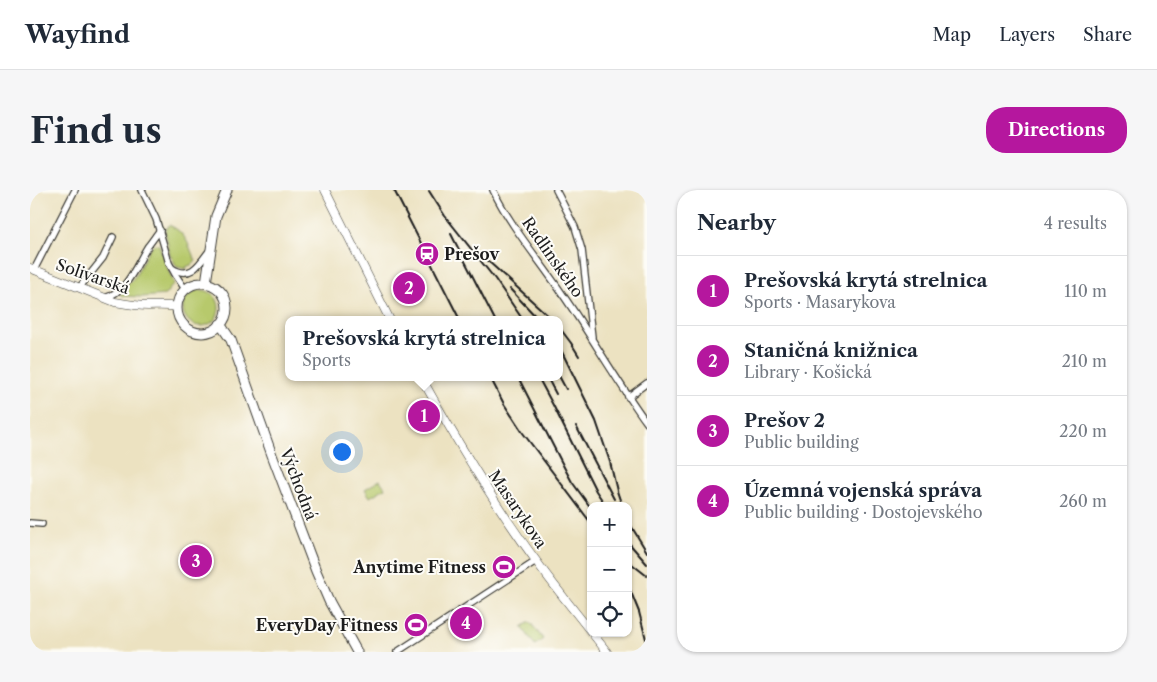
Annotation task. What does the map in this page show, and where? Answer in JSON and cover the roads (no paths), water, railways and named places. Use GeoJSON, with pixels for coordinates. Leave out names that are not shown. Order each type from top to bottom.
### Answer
{"type":"FeatureCollection","features":[{"type":"Feature","properties":{"kind":"main road"},"geometry":{"type":"LineString","coordinates":[[206,284],[216,216],[227,190]]}},
{"type":"Feature","properties":{"kind":"main road"},"geometry":{"type":"LineString","coordinates":[[198,283],[206,284],[219,290],[224,297],[226,311],[220,324],[214,329],[199,333],[185,327],[180,321],[177,307],[181,294],[185,289],[198,283]]}},
{"type":"Feature","properties":{"kind":"main road","name":"Východná"},"geometry":{"type":"LineString","coordinates":[[220,324],[231,340],[316,571],[329,601],[358,652]]}},
{"type":"Feature","properties":{"kind":"street"},"geometry":{"type":"LineString","coordinates":[[32,269],[75,190]]}},
{"type":"Feature","properties":{"kind":"street"},"geometry":{"type":"LineString","coordinates":[[142,190],[156,219],[171,267],[185,289]]}},
{"type":"Feature","properties":{"kind":"street"},"geometry":{"type":"LineString","coordinates":[[325,190],[388,316]]}},
{"type":"Feature","properties":{"kind":"street","name":"Radlinského"},"geometry":{"type":"LineString","coordinates":[[493,190],[502,209],[559,288],[628,397],[647,423]]}},
{"type":"Feature","properties":{"kind":"street","name":"Radlinského"},"geometry":{"type":"LineString","coordinates":[[556,190],[575,227],[582,250],[593,340]]}},
{"type":"Feature","properties":{"kind":"street"},"geometry":{"type":"LineString","coordinates":[[105,298],[114,294],[126,282],[160,230]]}},
{"type":"Feature","properties":{"kind":"street"},"geometry":{"type":"LineString","coordinates":[[79,288],[103,258],[113,237]]}},
{"type":"Feature","properties":{"kind":"street"},"geometry":{"type":"LineString","coordinates":[[171,267],[180,272],[192,270],[198,267],[210,249]]}},
{"type":"Feature","properties":{"kind":"street","name":"Solivarská"},"geometry":{"type":"LineString","coordinates":[[32,269],[115,302],[177,307]]}},
{"type":"Feature","properties":{"kind":"street","name":"Masarykova"},"geometry":{"type":"LineString","coordinates":[[423,381],[466,455],[536,561],[587,628]]}},
{"type":"Feature","properties":{"kind":"street"},"geometry":{"type":"LineString","coordinates":[[628,397],[647,382]]}},
{"type":"Feature","properties":{"kind":"street"},"geometry":{"type":"LineString","coordinates":[[30,523],[42,524]]}},
{"type":"Feature","properties":{"kind":"street"},"geometry":{"type":"LineString","coordinates":[[397,652],[536,561]]}},
{"type":"Feature","properties":{"kind":"street","name":"Masarykova"},"geometry":{"type":"LineString","coordinates":[[594,637],[607,652]]}},
{"type":"Feature","properties":{"kind":"railway"},"geometry":{"type":"LineString","coordinates":[[394,190],[458,316]]}},
{"type":"Feature","properties":{"kind":"railway"},"geometry":{"type":"LineString","coordinates":[[429,191],[445,216],[495,279],[520,316]]}},
{"type":"Feature","properties":{"kind":"railway"},"geometry":{"type":"LineString","coordinates":[[451,234],[493,316]]}},
{"type":"Feature","properties":{"kind":"railway"},"geometry":{"type":"LineString","coordinates":[[488,261],[549,316]]}},
{"type":"Feature","properties":{"kind":"railway"},"geometry":{"type":"LineString","coordinates":[[510,289],[535,316]]}},
{"type":"Feature","properties":{"kind":"railway"},"geometry":{"type":"LineString","coordinates":[[563,332],[579,356]]}},
{"type":"Feature","properties":{"kind":"railway"},"geometry":{"type":"LineString","coordinates":[[563,354],[596,421],[621,502]]}},
{"type":"Feature","properties":{"kind":"railway"},"geometry":{"type":"LineString","coordinates":[[492,381],[504,404],[523,433],[587,518]]}},
{"type":"Feature","properties":{"kind":"railway"},"geometry":{"type":"LineString","coordinates":[[520,381],[572,482],[587,503]]}},
{"type":"Feature","properties":{"kind":"railway"},"geometry":{"type":"LineString","coordinates":[[540,381],[603,502]]}},
{"type":"Feature","properties":{"kind":"railway"},"geometry":{"type":"LineString","coordinates":[[549,381],[556,394]]}},
{"type":"Feature","properties":{"kind":"railway"},"geometry":{"type":"LineString","coordinates":[[562,381],[566,389]]}},
{"type":"Feature","properties":{"kind":"railway"},"geometry":{"type":"LineString","coordinates":[[576,426],[614,499]]}},
{"type":"Feature","properties":{"kind":"railway"},"geometry":{"type":"LineString","coordinates":[[632,528],[647,552]]}},
{"type":"Feature","properties":{"kind":"railway"},"geometry":{"type":"LineString","coordinates":[[632,547],[647,564]]}},
{"type":"Feature","properties":{"kind":"railway"},"geometry":{"type":"LineString","coordinates":[[632,564],[647,576]]}},
{"type":"Feature","properties":{"kind":"railway"},"geometry":{"type":"LineString","coordinates":[[631,592],[639,612],[647,643]]}},
{"type":"Feature","properties":{"kind":"place","name":"Prešov"},"geometry":{"type":"Point","coordinates":[427,254]}},
{"type":"Feature","properties":{"kind":"place","name":"Staničná knižnica"},"geometry":{"type":"Point","coordinates":[409,288]}},
{"type":"Feature","properties":{"kind":"place","name":"Prešovská krytá strelnica"},"geometry":{"type":"Point","coordinates":[424,416]}},
{"type":"Feature","properties":{"kind":"place","name":"Prešov 2"},"geometry":{"type":"Point","coordinates":[196,561]}},
{"type":"Feature","properties":{"kind":"place","name":"Anytime Fitness"},"geometry":{"type":"Point","coordinates":[504,567]}},
{"type":"Feature","properties":{"kind":"place","name":"Územná vojenská správa"},"geometry":{"type":"Point","coordinates":[466,623]}},
{"type":"Feature","properties":{"kind":"place","name":"EveryDay Fitness"},"geometry":{"type":"Point","coordinates":[416,625]}}]}
